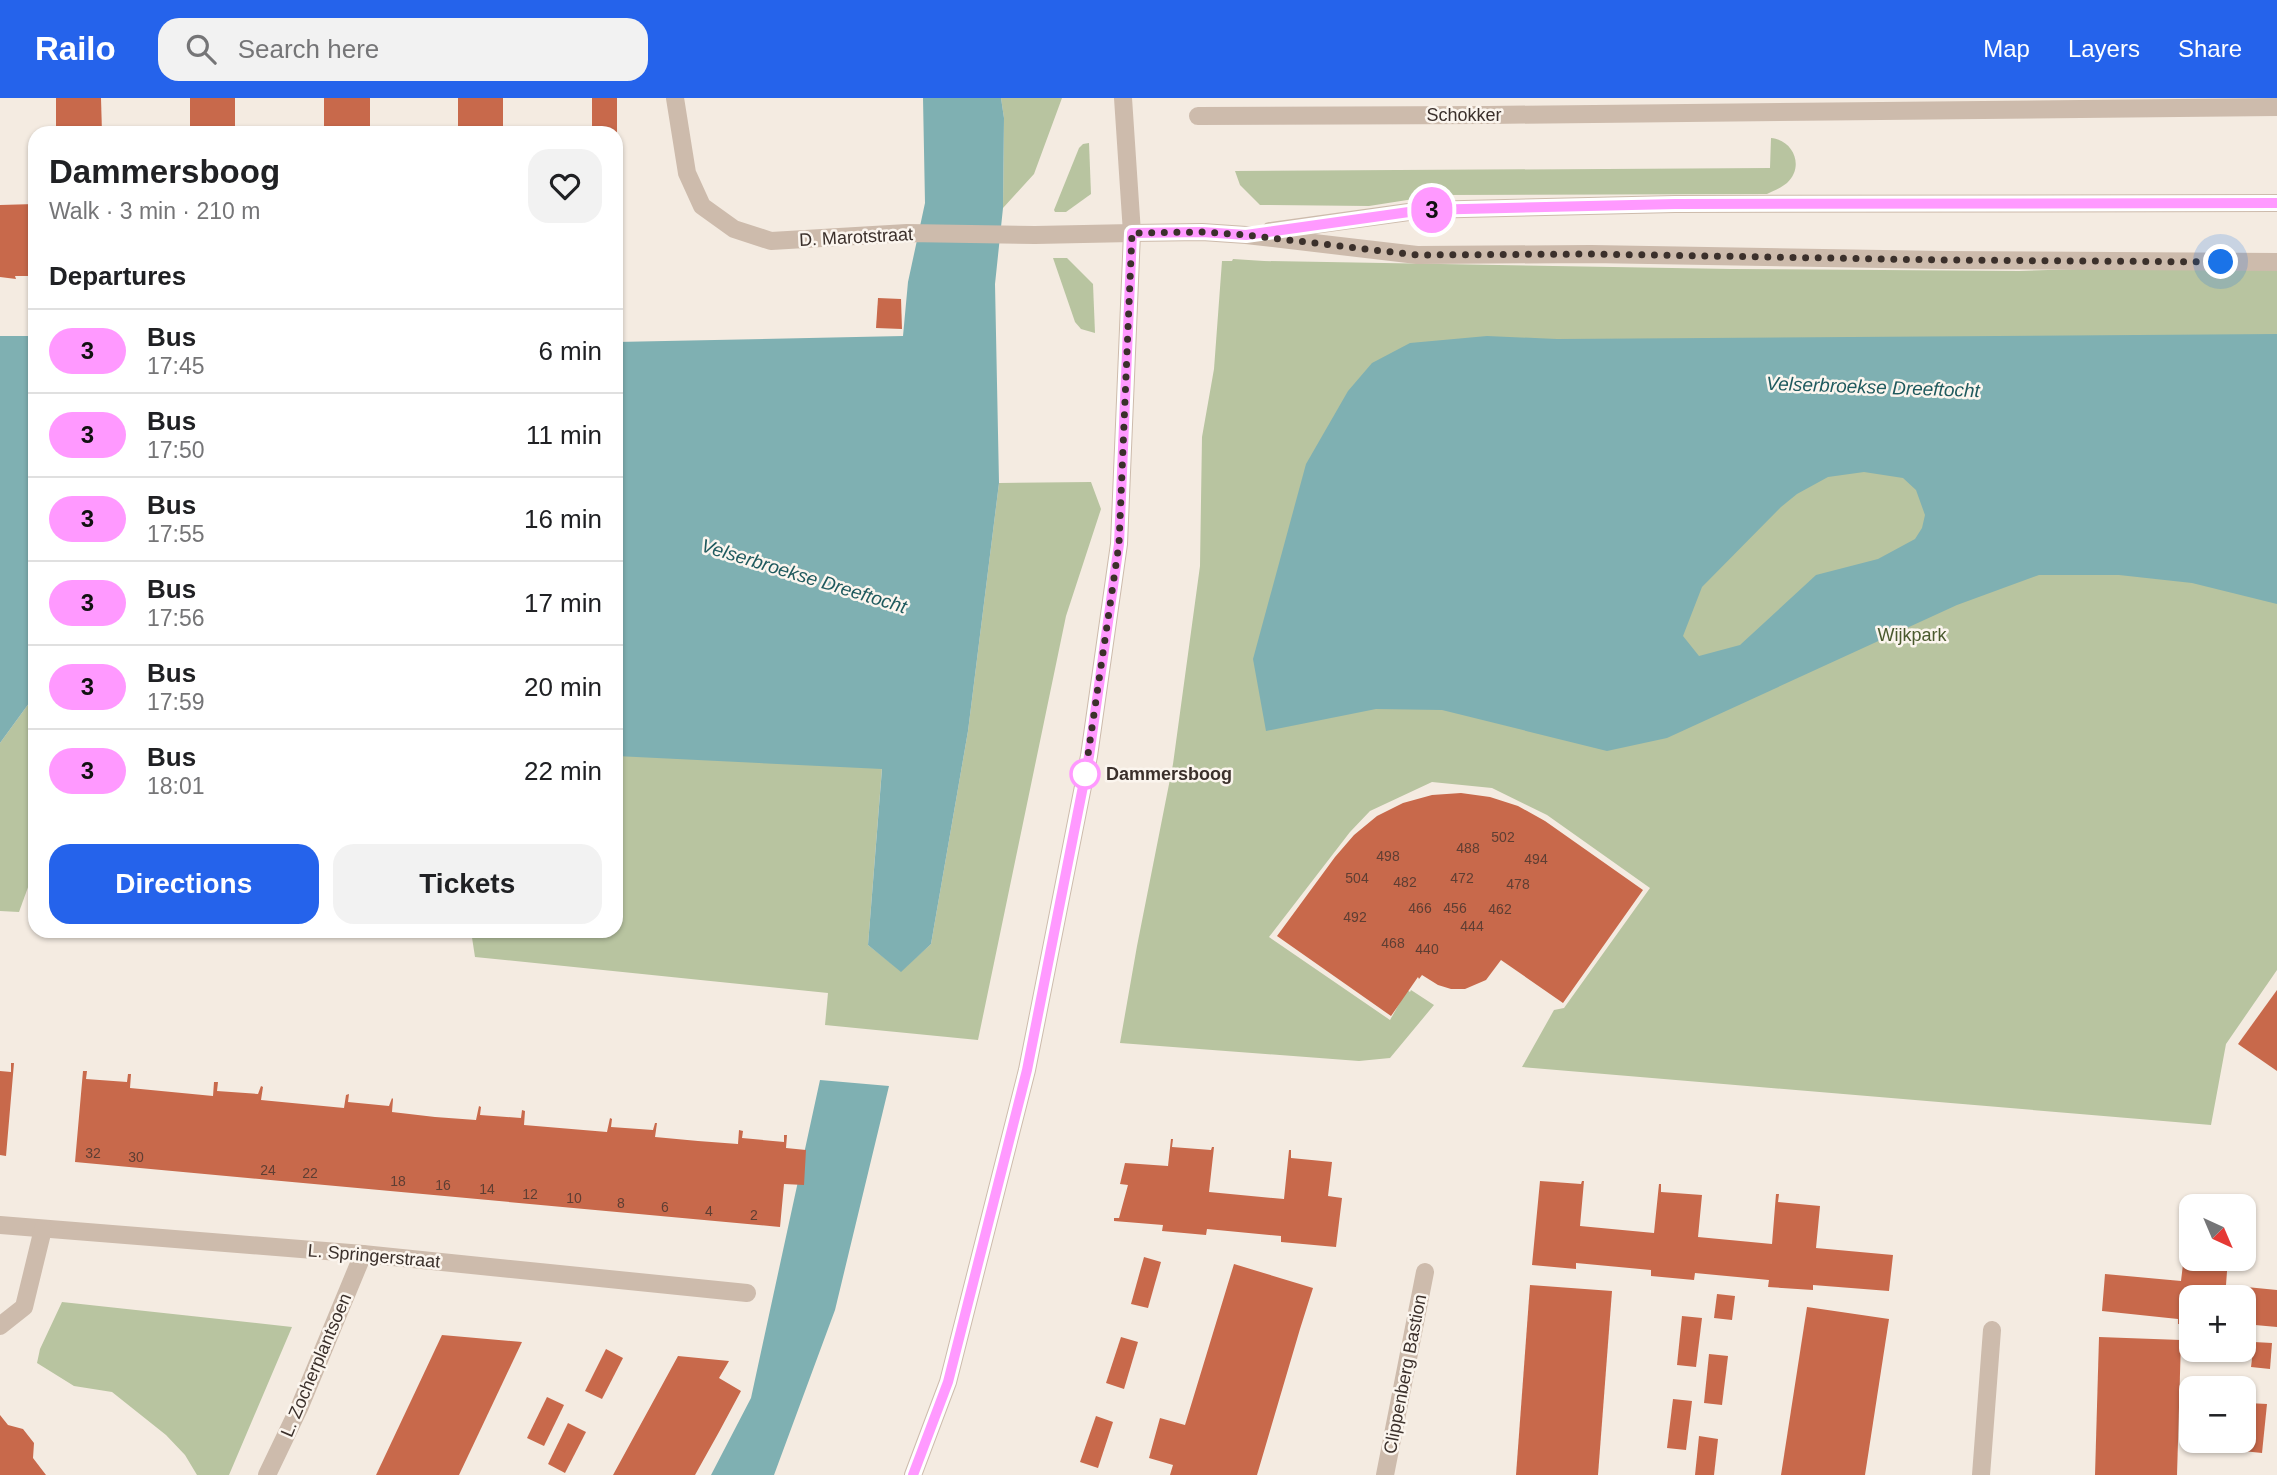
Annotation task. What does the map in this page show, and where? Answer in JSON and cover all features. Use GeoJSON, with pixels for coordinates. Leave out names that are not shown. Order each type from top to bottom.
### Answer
{"type":"FeatureCollection","features":[{"type":"Feature","properties":{"kind":"street","name":"D. Marotstraat"},"geometry":{"type":"LineString","coordinates":[[675,98],[687,173],[702,205],[734,229],[771,241],[907,233],[1202,232],[1246,235]]}},
{"type":"Feature","properties":{"kind":"street"},"geometry":{"type":"LineString","coordinates":[[913,1475],[948,1382],[1027,1070],[1089,756],[1119,544],[1132,233],[1123,98]]}},
{"type":"Feature","properties":{"kind":"street","name":"Schokker"},"geometry":{"type":"LineString","coordinates":[[1198,116],[2277,107]]}},
{"type":"Feature","properties":{"kind":"street"},"geometry":{"type":"LineString","coordinates":[[1246,235],[1423,210],[1675,204],[2277,203]]}},
{"type":"Feature","properties":{"kind":"street"},"geometry":{"type":"LineString","coordinates":[[1246,235],[1417,255],[1591,254],[2277,262]]}},
{"type":"Feature","properties":{"kind":"street","name":"L. Springerstraat"},"geometry":{"type":"LineString","coordinates":[[0,1225],[363,1254],[747,1293]]}},
{"type":"Feature","properties":{"kind":"street"},"geometry":{"type":"LineString","coordinates":[[0,1326],[24,1307],[43,1229]]}},
{"type":"Feature","properties":{"kind":"street","name":"L. Zocherplantsoen"},"geometry":{"type":"LineString","coordinates":[[267,1475],[300,1406],[363,1254]]}},
{"type":"Feature","properties":{"kind":"street","name":"Clippenberg Bastion"},"geometry":{"type":"LineString","coordinates":[[1385,1475],[1424,1272]]}},
{"type":"Feature","properties":{"kind":"street"},"geometry":{"type":"LineString","coordinates":[[1981,1475],[1992,1330]]}},
{"type":"Feature","properties":{"kind":"green space"},"geometry":{"type":"Polygon","coordinates":[[[1001,98],[1062,98],[1034,174],[1003,208],[1004,118],[1001,98]]]}},
{"type":"Feature","properties":{"kind":"green space"},"geometry":{"type":"Polygon","coordinates":[[[1771,138],[1785,143],[1796,162],[1787,183],[1767,194],[1439,195],[1369,206],[1260,205],[1240,185],[1235,171],[1770,168],[1771,138]]]}},
{"type":"Feature","properties":{"kind":"green space"},"geometry":{"type":"Polygon","coordinates":[[[1089,143],[1091,194],[1066,212],[1055,212],[1079,148],[1089,143]]]}},
{"type":"Feature","properties":{"kind":"green space"},"geometry":{"type":"Polygon","coordinates":[[[1053,258],[1067,258],[1093,284],[1095,333],[1081,329],[1075,322],[1053,258]]]}},
{"type":"Feature","properties":{"kind":"green space","name":"Wijkpark"},"geometry":{"type":"Polygon","coordinates":[[[1233,259],[1731,269],[2019,271],[2277,263],[2277,970],[2226,1044],[2211,1125],[1522,1067],[1554,1010],[1564,1008],[1650,888],[1547,815],[1492,788],[1432,782],[1370,811],[1350,832],[1269,937],[1390,1020],[1407,990],[1434,1005],[1390,1058],[1359,1061],[1120,1043],[1173,764],[1200,566],[1202,437],[1214,369],[1222,261],[1233,259]]]}},
{"type":"Feature","properties":{"kind":"green space"},"geometry":{"type":"Polygon","coordinates":[[[1091,482],[1101,509],[1066,616],[978,1040],[825,1025],[828,993],[475,957],[472,938],[623,938],[623,755],[882,768],[868,945],[901,971],[931,944],[968,731],[999,483],[1091,482]]]}},
{"type":"Feature","properties":{"kind":"green space"},"geometry":{"type":"Polygon","coordinates":[[[28,705],[28,887],[19,912],[0,911],[0,743],[28,705]]]}},
{"type":"Feature","properties":{"kind":"green space"},"geometry":{"type":"Polygon","coordinates":[[[62,1302],[292,1327],[229,1475],[197,1475],[185,1455],[166,1435],[112,1392],[74,1386],[37,1363],[40,1349],[62,1302]]]}},
{"type":"Feature","properties":{"kind":"water","name":"Velserbroekse Dreeftocht"},"geometry":{"type":"Polygon","coordinates":[[[923,98],[1001,98],[1004,118],[1003,208],[995,284],[999,483],[968,731],[931,944],[901,972],[868,945],[882,769],[623,756],[623,342],[903,336],[908,282],[925,203],[923,98]]]}},
{"type":"Feature","properties":{"kind":"water","name":"Velserbroekse Dreeftocht"},"geometry":{"type":"Polygon","coordinates":[[[2277,334],[2277,604],[2192,583],[2119,575],[2039,575],[1957,605],[1667,738],[1607,751],[1442,710],[1376,709],[1266,731],[1253,659],[1306,464],[1348,391],[1372,363],[1410,343],[1487,336],[1557,339],[2277,334]],[[1864,472],[1828,477],[1797,494],[1702,587],[1683,636],[1699,656],[1740,645],[1816,575],[1878,559],[1915,539],[1922,528],[1925,515],[1916,490],[1903,478],[1864,472]]]}},
{"type":"Feature","properties":{"kind":"water"},"geometry":{"type":"Polygon","coordinates":[[[0,336],[28,336],[28,705],[0,743],[0,336]]]}},
{"type":"Feature","properties":{"kind":"water"},"geometry":{"type":"Polygon","coordinates":[[[820,1080],[889,1086],[835,1310],[774,1475],[711,1475],[751,1398],[820,1080]]]}},
{"type":"Feature","properties":{"kind":"building"},"geometry":{"type":"Polygon","coordinates":[[[56,98],[101,98],[102,126],[56,126],[56,98]]]}},
{"type":"Feature","properties":{"kind":"building"},"geometry":{"type":"Polygon","coordinates":[[[190,98],[235,98],[235,126],[190,126],[190,98]]]}},
{"type":"Feature","properties":{"kind":"building"},"geometry":{"type":"Polygon","coordinates":[[[324,98],[370,98],[370,126],[324,126],[324,98]]]}},
{"type":"Feature","properties":{"kind":"building"},"geometry":{"type":"Polygon","coordinates":[[[458,98],[503,98],[503,126],[458,126],[458,98]]]}},
{"type":"Feature","properties":{"kind":"building"},"geometry":{"type":"Polygon","coordinates":[[[592,98],[617,98],[617,126],[592,126],[592,98]]]}},
{"type":"Feature","properties":{"kind":"building"},"geometry":{"type":"Polygon","coordinates":[[[28,204],[28,276],[15,276],[16,279],[0,277],[0,205],[28,204]]]}},
{"type":"Feature","properties":{"kind":"building"},"geometry":{"type":"Polygon","coordinates":[[[878,298],[901,299],[902,329],[876,328],[878,298]]]}},
{"type":"Feature","properties":{"kind":"building"},"geometry":{"type":"Polygon","coordinates":[[[1461,793],[1490,797],[1518,806],[1545,821],[1643,890],[1563,1003],[1501,960],[1486,980],[1465,989],[1451,989],[1422,975],[1419,979],[1418,977],[1391,1016],[1277,936],[1335,857],[1354,835],[1377,816],[1403,803],[1432,795],[1461,793]]]}},
{"type":"Feature","properties":{"kind":"building"},"geometry":{"type":"Polygon","coordinates":[[[2277,990],[2277,1071],[2238,1044],[2277,990]]]}},
{"type":"Feature","properties":{"kind":"building"},"geometry":{"type":"Polygon","coordinates":[[[11,1063],[14,1063],[6,1156],[0,1155],[0,1071],[11,1072],[11,1063]]]}},
{"type":"Feature","properties":{"kind":"building"},"geometry":{"type":"Polygon","coordinates":[[[83,1071],[87,1071],[86,1079],[127,1082],[128,1074],[131,1074],[130,1088],[213,1096],[214,1082],[218,1082],[217,1091],[258,1094],[261,1086],[261,1100],[344,1108],[346,1095],[349,1094],[348,1102],[389,1106],[392,1098],[392,1112],[435,1117],[476,1120],[479,1106],[480,1115],[521,1118],[522,1110],[525,1111],[524,1125],[607,1132],[610,1118],[611,1127],[653,1130],[657,1123],[655,1137],[698,1141],[738,1144],[739,1130],[743,1131],[742,1138],[784,1142],[784,1135],[787,1135],[786,1148],[806,1150],[804,1185],[784,1184],[780,1227],[75,1162],[83,1071]]]}},
{"type":"Feature","properties":{"kind":"building"},"geometry":{"type":"Polygon","coordinates":[[[1171,1139],[1172,1147],[1211,1150],[1214,1147],[1209,1192],[1284,1199],[1289,1150],[1291,1158],[1332,1162],[1328,1196],[1342,1198],[1336,1247],[1281,1242],[1281,1236],[1207,1229],[1206,1235],[1162,1231],[1163,1225],[1114,1221],[1114,1218],[1119,1218],[1128,1185],[1120,1184],[1125,1163],[1168,1166],[1171,1139]]]}},
{"type":"Feature","properties":{"kind":"building"},"geometry":{"type":"Polygon","coordinates":[[[1540,1181],[1581,1184],[1584,1181],[1580,1226],[1654,1233],[1661,1184],[1661,1192],[1702,1195],[1698,1237],[1772,1244],[1776,1194],[1779,1194],[1778,1202],[1820,1206],[1816,1248],[1893,1255],[1889,1291],[1813,1285],[1813,1290],[1768,1287],[1769,1280],[1695,1273],[1694,1280],[1651,1276],[1651,1270],[1576,1263],[1576,1269],[1532,1265],[1540,1181]]]}},
{"type":"Feature","properties":{"kind":"building"},"geometry":{"type":"Polygon","coordinates":[[[1144,1257],[1161,1262],[1148,1308],[1131,1304],[1144,1257]]]}},
{"type":"Feature","properties":{"kind":"building"},"geometry":{"type":"Polygon","coordinates":[[[1234,1264],[1313,1288],[1257,1475],[1170,1475],[1173,1465],[1149,1458],[1160,1418],[1185,1425],[1234,1264]]]}},
{"type":"Feature","properties":{"kind":"building"},"geometry":{"type":"Polygon","coordinates":[[[2182,1271],[2227,1271],[2226,1285],[2179,1285],[2179,1324],[2178,1319],[2102,1311],[2105,1274],[2181,1281],[2182,1271]]]}},
{"type":"Feature","properties":{"kind":"building"},"geometry":{"type":"Polygon","coordinates":[[[1530,1285],[1612,1291],[1598,1475],[1516,1475],[1530,1285]]]}},
{"type":"Feature","properties":{"kind":"building"},"geometry":{"type":"Polygon","coordinates":[[[2256,1288],[2277,1290],[2277,1327],[2256,1325],[2256,1288]]]}},
{"type":"Feature","properties":{"kind":"building"},"geometry":{"type":"Polygon","coordinates":[[[1717,1294],[1735,1296],[1732,1320],[1714,1318],[1717,1294]]]}},
{"type":"Feature","properties":{"kind":"building"},"geometry":{"type":"Polygon","coordinates":[[[1807,1307],[1889,1319],[1865,1475],[1781,1475],[1807,1307]]]}},
{"type":"Feature","properties":{"kind":"building"},"geometry":{"type":"Polygon","coordinates":[[[1682,1316],[1702,1318],[1696,1367],[1677,1365],[1682,1316]]]}},
{"type":"Feature","properties":{"kind":"building"},"geometry":{"type":"Polygon","coordinates":[[[442,1335],[522,1342],[459,1475],[376,1475],[442,1335]]]}},
{"type":"Feature","properties":{"kind":"building"},"geometry":{"type":"Polygon","coordinates":[[[1121,1337],[1138,1342],[1124,1389],[1106,1383],[1121,1337]]]}},
{"type":"Feature","properties":{"kind":"building"},"geometry":{"type":"Polygon","coordinates":[[[2099,1337],[2179,1340],[2177,1475],[2095,1475],[2099,1337]]]}},
{"type":"Feature","properties":{"kind":"building"},"geometry":{"type":"Polygon","coordinates":[[[2256,1342],[2272,1343],[2270,1369],[2251,1367],[2252,1362],[2256,1362],[2256,1342]]]}},
{"type":"Feature","properties":{"kind":"building"},"geometry":{"type":"Polygon","coordinates":[[[606,1349],[623,1358],[602,1399],[585,1391],[606,1349]]]}},
{"type":"Feature","properties":{"kind":"building"},"geometry":{"type":"Polygon","coordinates":[[[1709,1354],[1728,1356],[1722,1405],[1704,1403],[1709,1354]]]}},
{"type":"Feature","properties":{"kind":"building"},"geometry":{"type":"Polygon","coordinates":[[[678,1356],[729,1361],[719,1378],[741,1391],[719,1432],[695,1475],[613,1475],[678,1356]]]}},
{"type":"Feature","properties":{"kind":"building"},"geometry":{"type":"Polygon","coordinates":[[[547,1397],[564,1405],[544,1446],[527,1438],[547,1397]]]}},
{"type":"Feature","properties":{"kind":"building"},"geometry":{"type":"Polygon","coordinates":[[[1673,1399],[1692,1401],[1686,1450],[1667,1448],[1673,1399]]]}},
{"type":"Feature","properties":{"kind":"building"},"geometry":{"type":"Polygon","coordinates":[[[2256,1403],[2267,1404],[2262,1453],[2256,1452],[2256,1403]]]}},
{"type":"Feature","properties":{"kind":"building"},"geometry":{"type":"Polygon","coordinates":[[[0,1415],[8,1425],[23,1429],[34,1443],[33,1458],[46,1475],[0,1475],[0,1415]]]}},
{"type":"Feature","properties":{"kind":"building"},"geometry":{"type":"Polygon","coordinates":[[[1096,1416],[1113,1422],[1098,1468],[1080,1462],[1096,1416]]]}},
{"type":"Feature","properties":{"kind":"building"},"geometry":{"type":"Polygon","coordinates":[[[568,1423],[586,1432],[565,1473],[548,1464],[568,1423]]]}},
{"type":"Feature","properties":{"kind":"building"},"geometry":{"type":"Polygon","coordinates":[[[1699,1436],[1718,1439],[1714,1475],[1695,1475],[1699,1436]]]}},
{"type":"Feature","properties":{"kind":"bus line","name":"3"},"geometry":{"type":"LineString","coordinates":[[913,1475],[948,1382],[1027,1070],[1089,756],[1119,544],[1132,233],[1202,232],[1246,235],[1423,210],[1675,204],[2277,203]]}},
{"type":"Feature","properties":{"kind":"place","name":"Dammersboog"},"geometry":{"type":"Point","coordinates":[1085,774]}},
{"type":"Feature","properties":{"kind":"route"},"geometry":{"type":"LineString","coordinates":[[1085,774],[1084,782],[1119,544],[1132,233],[1202,232],[1246,235],[1417,255],[1591,254],[2221,262]]}}]}
